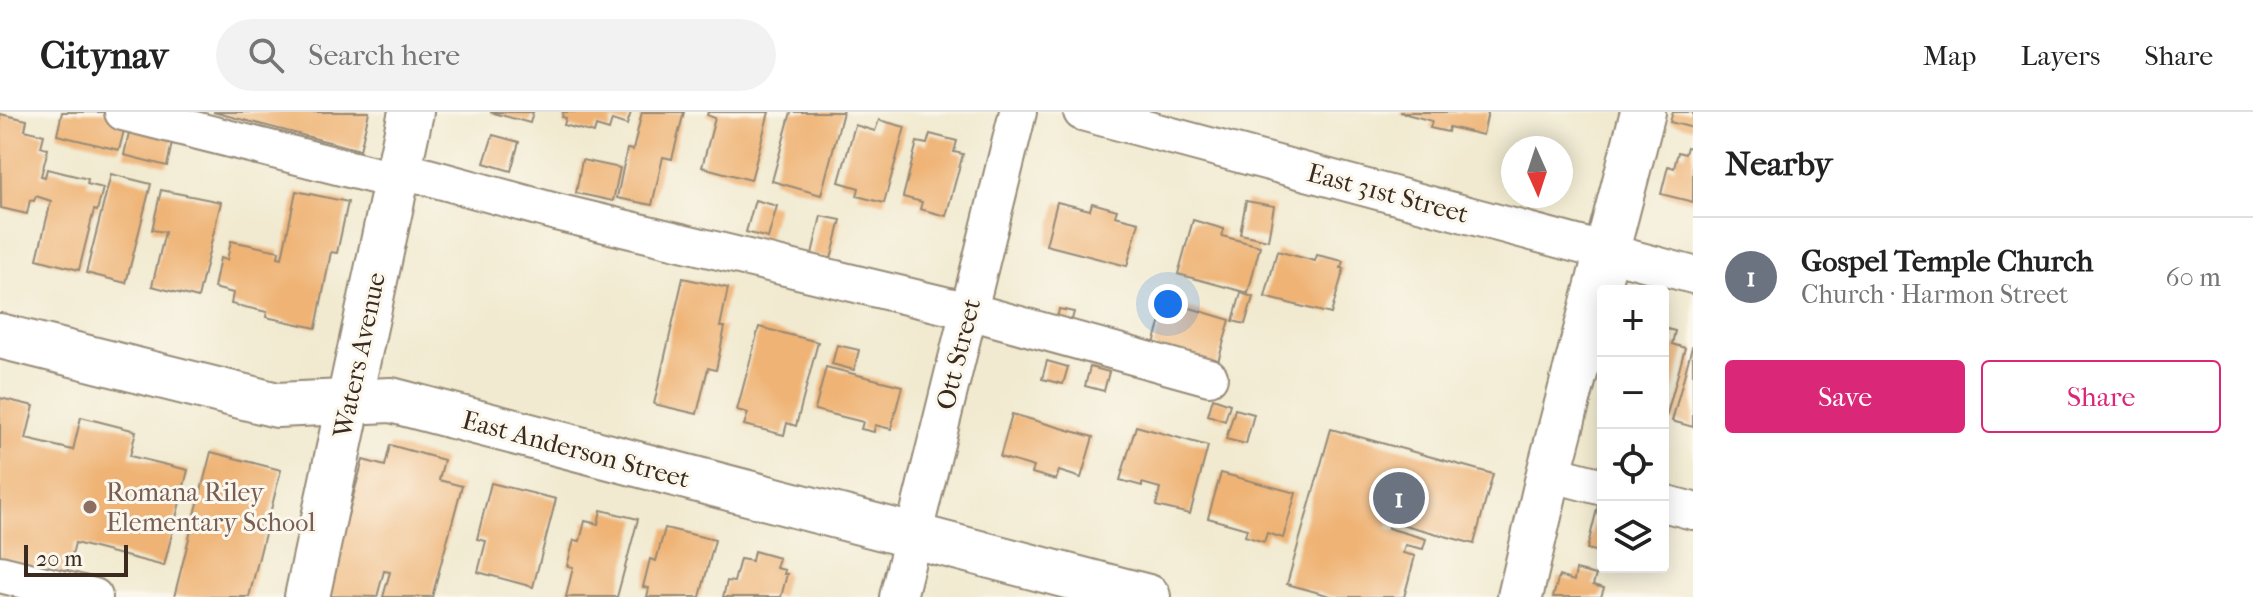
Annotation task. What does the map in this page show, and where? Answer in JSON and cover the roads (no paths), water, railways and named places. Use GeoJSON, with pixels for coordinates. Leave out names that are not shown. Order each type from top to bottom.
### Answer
{"type":"FeatureCollection","features":[{"type":"Feature","properties":{"kind":"main road","name":"Waters Avenue"},"geometry":{"type":"LineString","coordinates":[[307,597],[411,112]]}},
{"type":"Feature","properties":{"kind":"main road"},"geometry":{"type":"LineString","coordinates":[[1520,597],[1643,112]]}},
{"type":"Feature","properties":{"kind":"main road","name":"East Anderson Street"},"geometry":{"type":"LineString","coordinates":[[0,336],[277,405],[391,400],[1148,597]]}},
{"type":"Feature","properties":{"kind":"street"},"geometry":{"type":"LineString","coordinates":[[123,112],[969,311],[1209,377]]}},
{"type":"Feature","properties":{"kind":"street","name":"Ott Street"},"geometry":{"type":"LineString","coordinates":[[898,597],[1018,112]]}},
{"type":"Feature","properties":{"kind":"street","name":"East 31st Street"},"geometry":{"type":"LineString","coordinates":[[1082,112],[1693,275]]}},
{"type":"Feature","properties":{"kind":"street"},"geometry":{"type":"LineString","coordinates":[[1549,473],[1597,485]]}},
{"type":"Feature","properties":{"kind":"street"},"geometry":{"type":"LineString","coordinates":[[1669,505],[1693,511]]}},
{"type":"Feature","properties":{"kind":"street"},"geometry":{"type":"LineString","coordinates":[[0,574],[94,597]]}},
{"type":"Feature","properties":{"kind":"place","name":"Gospel Temple Church"},"geometry":{"type":"Point","coordinates":[1399,498]}},
{"type":"Feature","properties":{"kind":"place","name":"Romana Riley Elementary School"},"geometry":{"type":"Point","coordinates":[90,507]}}]}
